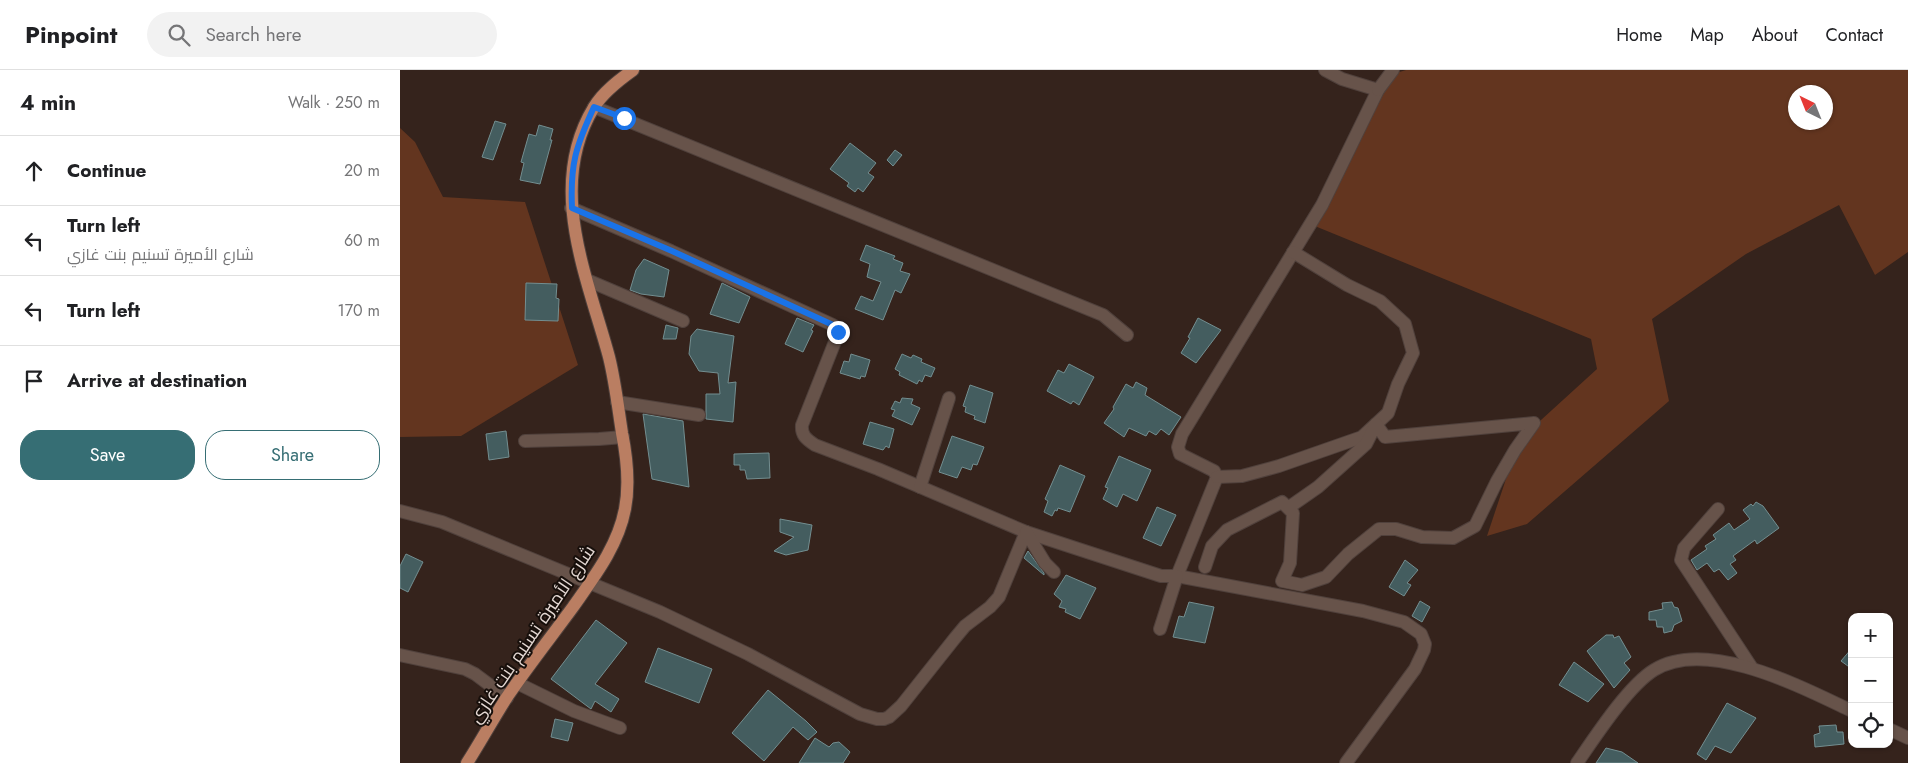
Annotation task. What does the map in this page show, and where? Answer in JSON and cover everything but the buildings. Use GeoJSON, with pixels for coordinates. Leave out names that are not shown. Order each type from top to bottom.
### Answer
{"type":"FeatureCollection","features":[{"type":"Feature","properties":{"kind":"main road","name":"شارع الأميرة تسنيم بنت غازي"},"geometry":{"type":"LineString","coordinates":[[467,763],[507,698],[590,583],[607,556],[621,528],[628,493],[627,460],[609,359],[587,280],[572,208],[570,180],[575,151],[594,107],[607,91],[633,70]]}},
{"type":"Feature","properties":{"kind":"street"},"geometry":{"type":"LineString","coordinates":[[1325,70],[1342,79],[1378,90]]}},
{"type":"Feature","properties":{"kind":"street"},"geometry":{"type":"LineString","coordinates":[[1160,629],[1177,576],[1217,477],[1214,470],[1184,458],[1178,451],[1182,434],[1322,205],[1378,90],[1393,70]]}},
{"type":"Feature","properties":{"kind":"street"},"geometry":{"type":"LineString","coordinates":[[594,107],[1103,315],[1127,335]]}},
{"type":"Feature","properties":{"kind":"street"},"geometry":{"type":"LineString","coordinates":[[572,208],[681,255],[835,326],[838,334],[803,421],[803,435],[815,445],[1026,532],[1161,576],[1177,576],[1363,611],[1404,622],[1421,634],[1425,644],[1424,650],[1415,669],[1346,763]]}},
{"type":"Feature","properties":{"kind":"street"},"geometry":{"type":"LineString","coordinates":[[1217,477],[1242,476],[1279,466],[1362,437],[1388,413],[1398,384],[1414,353],[1405,324],[1380,301],[1347,285],[1293,252]]}},
{"type":"Feature","properties":{"kind":"street"},"geometry":{"type":"LineString","coordinates":[[587,280],[683,321]]}},
{"type":"Feature","properties":{"kind":"street"},"geometry":{"type":"LineString","coordinates":[[920,487],[949,398]]}},
{"type":"Feature","properties":{"kind":"street"},"geometry":{"type":"LineString","coordinates":[[617,402],[699,415]]}},
{"type":"Feature","properties":{"kind":"street"},"geometry":{"type":"LineString","coordinates":[[1205,567],[1212,546],[1226,530],[1282,502],[1293,512],[1290,563],[1282,581],[1302,585],[1326,577],[1348,554],[1378,529],[1396,529],[1422,537],[1453,538],[1475,526],[1497,481],[1534,423],[1384,437],[1376,424]]}},
{"type":"Feature","properties":{"kind":"street"},"geometry":{"type":"LineString","coordinates":[[1288,508],[1318,487],[1366,444],[1376,424]]}},
{"type":"Feature","properties":{"kind":"street"},"geometry":{"type":"LineString","coordinates":[[525,441],[599,440],[623,437]]}},
{"type":"Feature","properties":{"kind":"street"},"geometry":{"type":"LineString","coordinates":[[1718,510],[1684,548],[1681,560],[1752,668]]}},
{"type":"Feature","properties":{"kind":"street"},"geometry":{"type":"LineString","coordinates":[[400,511],[442,522],[660,612],[748,654],[860,714],[877,719],[889,717],[901,706],[965,626],[990,607],[999,597],[1026,532]]}},
{"type":"Feature","properties":{"kind":"street"},"geometry":{"type":"LineString","coordinates":[[1026,532],[1045,563],[1054,572]]}},
{"type":"Feature","properties":{"kind":"street"},"geometry":{"type":"LineString","coordinates":[[400,655],[464,669],[475,674],[507,698]]}},
{"type":"Feature","properties":{"kind":"street"},"geometry":{"type":"LineString","coordinates":[[1577,763],[1616,710],[1640,682],[1655,669],[1663,665],[1695,660],[1729,662],[1752,668],[1789,682],[1848,709]]}},
{"type":"Feature","properties":{"kind":"street"},"geometry":{"type":"LineString","coordinates":[[518,683],[574,711],[620,728]]}},
{"type":"Feature","properties":{"kind":"street"},"geometry":{"type":"LineString","coordinates":[[1893,731],[1908,738]]}},
{"type":"Feature","properties":{"kind":"shaded area"},"geometry":{"type":"Polygon","coordinates":[[[1406,70],[1908,70],[1908,252],[1875,275],[1839,205],[1746,254],[1652,319],[1669,401],[1527,524],[1487,536],[1519,440],[1597,369],[1591,339],[1305,222],[1393,74],[1406,70]]]}},
{"type":"Feature","properties":{"kind":"shaded area"},"geometry":{"type":"Polygon","coordinates":[[[400,128],[415,142],[443,197],[525,202],[578,365],[461,436],[400,437],[400,128]]]}},
{"type":"Feature","properties":{"kind":"route"},"geometry":{"type":"LineString","coordinates":[[624,118],[594,107],[575,151],[570,180],[572,208],[781,300],[833,325],[837,328],[838,332]]}}]}
